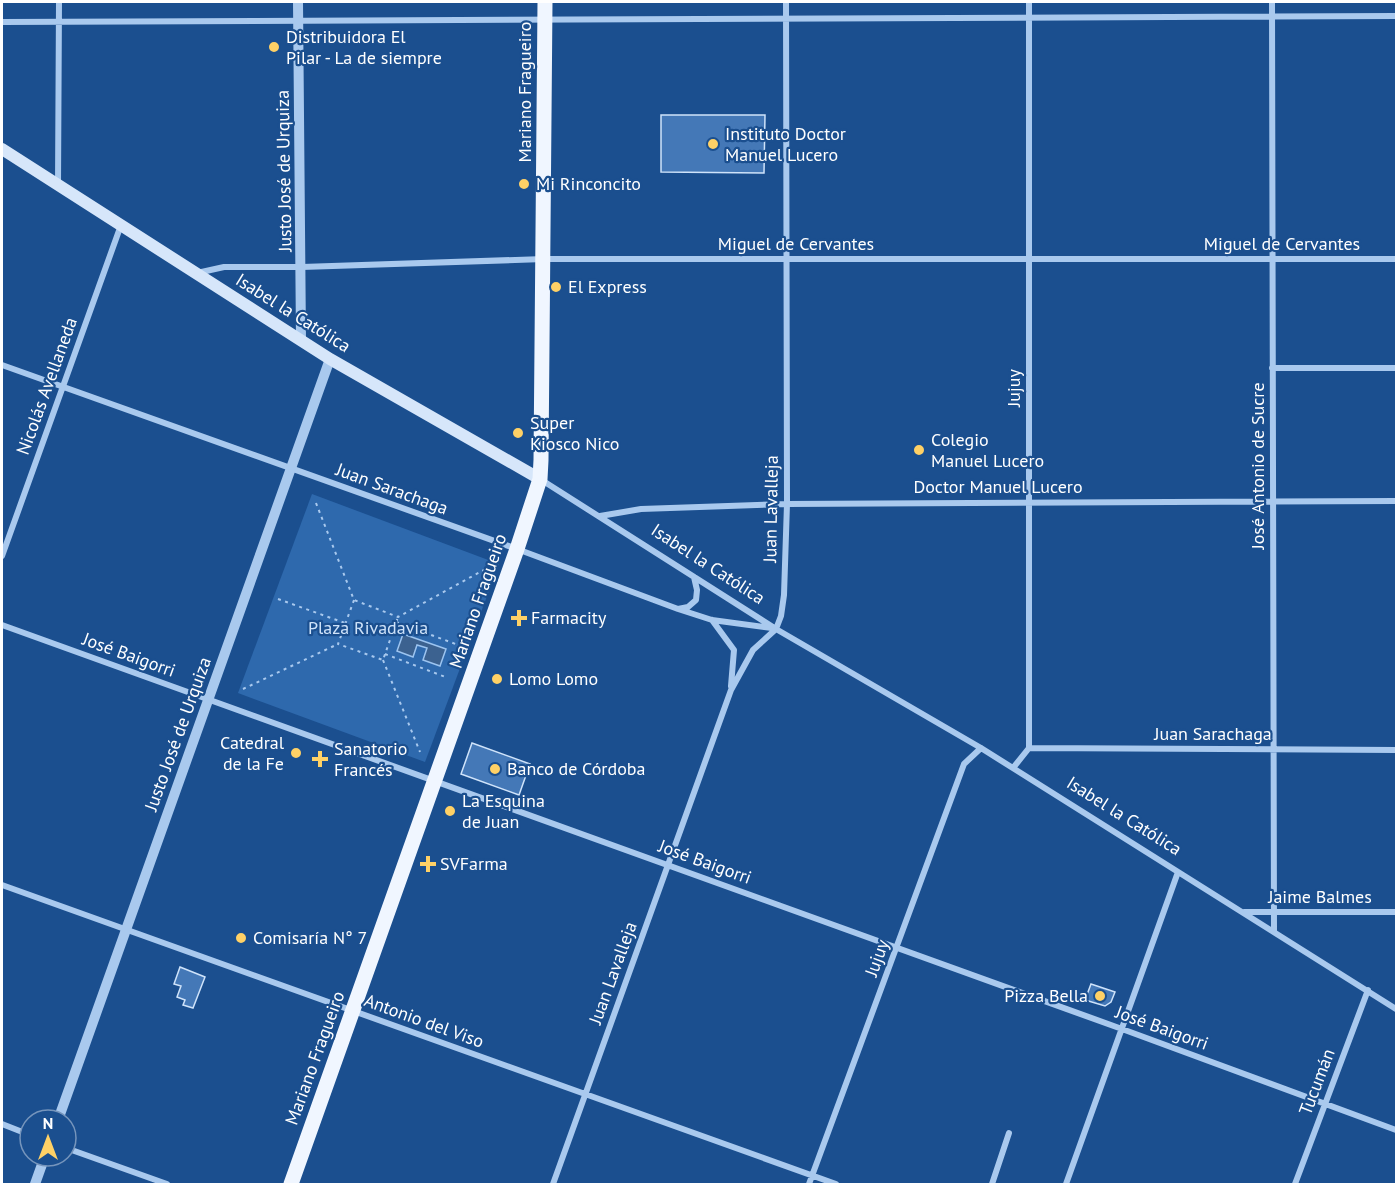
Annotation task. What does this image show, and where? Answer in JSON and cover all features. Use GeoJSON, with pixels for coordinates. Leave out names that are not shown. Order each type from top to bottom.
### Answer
{"type":"FeatureCollection","features":[{"type":"Feature","properties":{"kind":"main road","name":"Mariano Fragueiro"},"geometry":{"type":"LineString","coordinates":[[291,1185],[540,479],[545,2]]}},
{"type":"Feature","properties":{"kind":"main road","name":"Isabel la Católica"},"geometry":{"type":"LineString","coordinates":[[2,149],[330,359],[540,479]]}},
{"type":"Feature","properties":{"kind":"street"},"geometry":{"type":"LineString","coordinates":[[58,2],[58,185]]}},
{"type":"Feature","properties":{"kind":"street","name":"Justo José de Urquiza"},"geometry":{"type":"LineString","coordinates":[[298,2],[301,340]]}},
{"type":"Feature","properties":{"kind":"street","name":"Juan Lavalleja"},"geometry":{"type":"LineString","coordinates":[[553,1185],[731,690],[753,650],[776,629],[781,616],[787,504],[786,2]]}},
{"type":"Feature","properties":{"kind":"street","name":"Jujuy"},"geometry":{"type":"LineString","coordinates":[[1029,2],[1029,748]]}},
{"type":"Feature","properties":{"kind":"street","name":"José Antonio de Sucre"},"geometry":{"type":"LineString","coordinates":[[1272,2],[1274,931]]}},
{"type":"Feature","properties":{"kind":"street"},"geometry":{"type":"LineString","coordinates":[[2,22],[1396,16]]}},
{"type":"Feature","properties":{"kind":"street","name":"Nicolás Avellaneda"},"geometry":{"type":"LineString","coordinates":[[2,556],[121,225]]}},
{"type":"Feature","properties":{"kind":"street","name":"Miguel de Cervantes"},"geometry":{"type":"LineString","coordinates":[[196,273],[224,267],[302,267],[544,259],[1396,260]]}},
{"type":"Feature","properties":{"kind":"street","name":"Justo José de Urquiza"},"geometry":{"type":"LineString","coordinates":[[62,1108],[330,359]]}},
{"type":"Feature","properties":{"kind":"street","name":"Juan Sarachaga"},"geometry":{"type":"LineString","coordinates":[[2,365],[678,609],[712,620],[776,629]]}},
{"type":"Feature","properties":{"kind":"street"},"geometry":{"type":"LineString","coordinates":[[1272,368],[1396,368]]}},
{"type":"Feature","properties":{"kind":"street","name":"Isabel la Católica"},"geometry":{"type":"LineString","coordinates":[[540,479],[776,629],[981,748],[1396,1009]]}},
{"type":"Feature","properties":{"kind":"street","name":"Doctor Manuel Lucero"},"geometry":{"type":"LineString","coordinates":[[600,516],[641,508],[787,504],[1396,501]]}},
{"type":"Feature","properties":{"kind":"street"},"geometry":{"type":"LineString","coordinates":[[678,609],[688,607],[696,600],[694,577]]}},
{"type":"Feature","properties":{"kind":"street"},"geometry":{"type":"LineString","coordinates":[[712,620],[734,650],[731,690]]}},
{"type":"Feature","properties":{"kind":"street","name":"José Baigorri"},"geometry":{"type":"LineString","coordinates":[[2,625],[1396,1130]]}},
{"type":"Feature","properties":{"kind":"street","name":"Jujuy"},"geometry":{"type":"LineString","coordinates":[[809,1185],[964,764],[981,748]]}},
{"type":"Feature","properties":{"kind":"street"},"geometry":{"type":"LineString","coordinates":[[1013,768],[1029,748]]}},
{"type":"Feature","properties":{"kind":"street","name":"Juan Sarachaga"},"geometry":{"type":"LineString","coordinates":[[1029,748],[1396,750]]}},
{"type":"Feature","properties":{"kind":"street"},"geometry":{"type":"LineString","coordinates":[[1066,1185],[1178,872]]}},
{"type":"Feature","properties":{"kind":"street","name":"Antonio del Viso"},"geometry":{"type":"LineString","coordinates":[[2,885],[836,1185]]}},
{"type":"Feature","properties":{"kind":"street","name":"Jaime Balmes"},"geometry":{"type":"LineString","coordinates":[[1243,912],[1396,912]]}},
{"type":"Feature","properties":{"kind":"street","name":"Tucumán"},"geometry":{"type":"LineString","coordinates":[[1295,1185],[1368,990]]}},
{"type":"Feature","properties":{"kind":"street"},"geometry":{"type":"LineString","coordinates":[[2,1124],[18,1130]]}},
{"type":"Feature","properties":{"kind":"street"},"geometry":{"type":"LineString","coordinates":[[992,1185],[1009,1133]]}},
{"type":"Feature","properties":{"kind":"street"},"geometry":{"type":"LineString","coordinates":[[78,1152],[167,1185]]}},
{"type":"Feature","properties":{"kind":"street"},"geometry":{"type":"LineString","coordinates":[[35,1185],[41,1168]]}},
{"type":"Feature","properties":{"kind":"path"},"geometry":{"type":"LineString","coordinates":[[316,503],[354,600],[338,644]]}},
{"type":"Feature","properties":{"kind":"path"},"geometry":{"type":"LineString","coordinates":[[420,752],[383,660],[396,622],[398,617],[491,566]]}},
{"type":"Feature","properties":{"kind":"path"},"geometry":{"type":"LineString","coordinates":[[278,599],[345,623]]}},
{"type":"Feature","properties":{"kind":"path"},"geometry":{"type":"LineString","coordinates":[[354,600],[398,617]]}},
{"type":"Feature","properties":{"kind":"path"},"geometry":{"type":"LineString","coordinates":[[396,622],[461,646]]}},
{"type":"Feature","properties":{"kind":"path"},"geometry":{"type":"LineString","coordinates":[[243,689],[338,644],[383,660]]}},
{"type":"Feature","properties":{"kind":"path"},"geometry":{"type":"LineString","coordinates":[[385,654],[448,678]]}},
{"type":"Feature","properties":{"kind":"green space","name":"Plaza Rivadavia"},"geometry":{"type":"Polygon","coordinates":[[[312,494],[499,564],[425,762],[238,693],[312,494]]]}},
{"type":"Feature","properties":{"kind":"shaded area"},"geometry":{"type":"Polygon","coordinates":[[[403,634],[446,649],[440,666],[423,660],[427,648],[417,645],[413,657],[397,651],[403,634]]]}},
{"type":"Feature","properties":{"kind":"building","name":"Instituto Doctor Manuel Lucero"},"geometry":{"type":"Polygon","coordinates":[[[661,115],[765,115],[764,173],[661,172],[661,115]]]}},
{"type":"Feature","properties":{"kind":"building","name":"Banco de Córdoba"},"geometry":{"type":"Polygon","coordinates":[[[472,743],[530,764],[519,795],[461,774],[472,743]]]}},
{"type":"Feature","properties":{"kind":"building"},"geometry":{"type":"Polygon","coordinates":[[[180,967],[205,977],[193,1008],[183,1005],[185,1000],[177,997],[181,986],[174,984],[180,967]]]}},
{"type":"Feature","properties":{"kind":"building","name":"Pizza Bella"},"geometry":{"type":"Polygon","coordinates":[[[1091,984],[1115,992],[1111,1002],[1105,1006],[1085,1000],[1091,984]]]}},
{"type":"Feature","properties":{"kind":"place","name":"Distribuidora El Pilar - La de siempre"},"geometry":{"type":"Point","coordinates":[274,47]}},
{"type":"Feature","properties":{"kind":"place","name":"Instituto Doctor Manuel Lucero"},"geometry":{"type":"Point","coordinates":[713,144]}},
{"type":"Feature","properties":{"kind":"place","name":"Mi Rinconcito"},"geometry":{"type":"Point","coordinates":[524,184]}},
{"type":"Feature","properties":{"kind":"place","name":"El Express"},"geometry":{"type":"Point","coordinates":[556,287]}},
{"type":"Feature","properties":{"kind":"place","name":"Super Kiosco Nico"},"geometry":{"type":"Point","coordinates":[518,433]}},
{"type":"Feature","properties":{"kind":"place","name":"Colegio Manuel Lucero"},"geometry":{"type":"Point","coordinates":[919,450]}},
{"type":"Feature","properties":{"kind":"place","name":"Farmacity"},"geometry":{"type":"Point","coordinates":[519,618]}},
{"type":"Feature","properties":{"kind":"place","name":"Lomo Lomo"},"geometry":{"type":"Point","coordinates":[497,679]}},
{"type":"Feature","properties":{"kind":"place","name":"Catedral de la Fe"},"geometry":{"type":"Point","coordinates":[296,753]}},
{"type":"Feature","properties":{"kind":"place","name":"Sanatorio Francés"},"geometry":{"type":"Point","coordinates":[320,759]}},
{"type":"Feature","properties":{"kind":"place","name":"Banco de Córdoba"},"geometry":{"type":"Point","coordinates":[495,769]}},
{"type":"Feature","properties":{"kind":"place","name":"La Esquina de Juan"},"geometry":{"type":"Point","coordinates":[450,811]}},
{"type":"Feature","properties":{"kind":"place","name":"SVFarma"},"geometry":{"type":"Point","coordinates":[428,864]}},
{"type":"Feature","properties":{"kind":"place","name":"Comisaría N° 7"},"geometry":{"type":"Point","coordinates":[241,938]}},
{"type":"Feature","properties":{"kind":"place","name":"Pizza Bella"},"geometry":{"type":"Point","coordinates":[1100,996]}}]}
